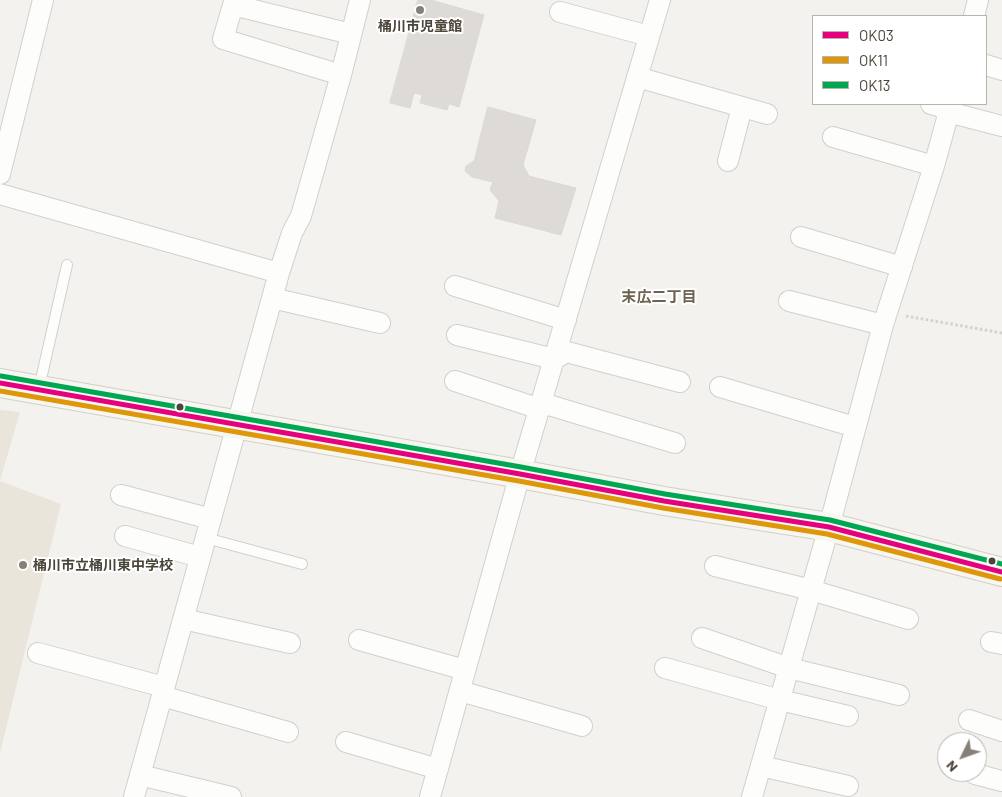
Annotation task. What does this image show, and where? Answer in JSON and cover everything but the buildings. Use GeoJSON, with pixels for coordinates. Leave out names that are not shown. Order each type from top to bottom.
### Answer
{"type":"FeatureCollection","features":[{"type":"Feature","properties":{"kind":"street"},"geometry":{"type":"LineString","coordinates":[[1,167],[43,0]]}},
{"type":"Feature","properties":{"kind":"street"},"geometry":{"type":"LineString","coordinates":[[134,797],[279,273],[292,233],[300,216],[360,0]]}},
{"type":"Feature","properties":{"kind":"street"},"geometry":{"type":"LineString","coordinates":[[430,797],[520,474],[660,0]]}},
{"type":"Feature","properties":{"kind":"street"},"geometry":{"type":"LineString","coordinates":[[974,15],[978,0]]}},
{"type":"Feature","properties":{"kind":"street"},"geometry":{"type":"LineString","coordinates":[[341,74],[223,39],[233,5],[351,34]]}},
{"type":"Feature","properties":{"kind":"street"},"geometry":{"type":"LineString","coordinates":[[560,12],[649,36]]}},
{"type":"Feature","properties":{"kind":"street"},"geometry":{"type":"LineString","coordinates":[[987,65],[1002,70]]}},
{"type":"Feature","properties":{"kind":"street"},"geometry":{"type":"LineString","coordinates":[[637,77],[767,114]]}},
{"type":"Feature","properties":{"kind":"street"},"geometry":{"type":"LineString","coordinates":[[752,797],[886,319],[934,166],[943,106],[1002,126]]}},
{"type":"Feature","properties":{"kind":"street"},"geometry":{"type":"LineString","coordinates":[[728,161],[742,107]]}},
{"type":"Feature","properties":{"kind":"street"},"geometry":{"type":"LineString","coordinates":[[833,137],[934,166]]}},
{"type":"Feature","properties":{"kind":"street"},"geometry":{"type":"LineString","coordinates":[[0,194],[279,273]]}},
{"type":"Feature","properties":{"kind":"street"},"geometry":{"type":"LineString","coordinates":[[800,237],[902,267]]}},
{"type":"Feature","properties":{"kind":"street"},"geometry":{"type":"LineString","coordinates":[[455,286],[566,320]]}},
{"type":"Feature","properties":{"kind":"street"},"geometry":{"type":"LineString","coordinates":[[272,298],[380,323]]}},
{"type":"Feature","properties":{"kind":"street"},"geometry":{"type":"LineString","coordinates":[[790,300],[886,319]]}},
{"type":"Feature","properties":{"kind":"street"},"geometry":{"type":"LineString","coordinates":[[457,335],[554,360],[567,352],[680,382]]}},
{"type":"Feature","properties":{"kind":"street"},"geometry":{"type":"LineString","coordinates":[[455,381],[675,443]]}},
{"type":"Feature","properties":{"kind":"street"},"geometry":{"type":"LineString","coordinates":[[0,383],[664,501],[829,527],[1002,572]]}},
{"type":"Feature","properties":{"kind":"street"},"geometry":{"type":"LineString","coordinates":[[720,387],[856,427]]}},
{"type":"Feature","properties":{"kind":"street"},"geometry":{"type":"LineString","coordinates":[[121,496],[208,528]]}},
{"type":"Feature","properties":{"kind":"street"},"geometry":{"type":"LineString","coordinates":[[125,536],[200,557]]}},
{"type":"Feature","properties":{"kind":"street"},"geometry":{"type":"LineString","coordinates":[[715,566],[811,590],[908,618]]}},
{"type":"Feature","properties":{"kind":"street"},"geometry":{"type":"LineString","coordinates":[[183,619],[290,643]]}},
{"type":"Feature","properties":{"kind":"street"},"geometry":{"type":"LineString","coordinates":[[702,638],[789,668],[899,695]]}},
{"type":"Feature","properties":{"kind":"street"},"geometry":{"type":"LineString","coordinates":[[359,640],[465,670]]}},
{"type":"Feature","properties":{"kind":"street"},"geometry":{"type":"LineString","coordinates":[[38,653],[288,732]]}},
{"type":"Feature","properties":{"kind":"street"},"geometry":{"type":"LineString","coordinates":[[665,668],[780,700],[848,716]]}},
{"type":"Feature","properties":{"kind":"street"},"geometry":{"type":"LineString","coordinates":[[460,691],[582,726]]}},
{"type":"Feature","properties":{"kind":"street"},"geometry":{"type":"LineString","coordinates":[[969,720],[1002,731]]}},
{"type":"Feature","properties":{"kind":"street"},"geometry":{"type":"LineString","coordinates":[[346,742],[438,769]]}},
{"type":"Feature","properties":{"kind":"street"},"geometry":{"type":"LineString","coordinates":[[761,766],[848,786]]}},
{"type":"Feature","properties":{"kind":"street"},"geometry":{"type":"LineString","coordinates":[[140,775],[231,797]]}},
{"type":"Feature","properties":{"kind":"street"},"geometry":{"type":"LineString","coordinates":[[987,777],[1002,781]]}},
{"type":"Feature","properties":{"kind":"lane"},"geometry":{"type":"LineString","coordinates":[[39,389],[67,265]]}},
{"type":"Feature","properties":{"kind":"lane"},"geometry":{"type":"LineString","coordinates":[[208,528],[302,564]]}},
{"type":"Feature","properties":{"kind":"path"},"geometry":{"type":"LineString","coordinates":[[886,319],[1002,333]]}},
{"type":"Feature","properties":{"kind":"shaded area"},"geometry":{"type":"Polygon","coordinates":[[[0,410],[20,412],[0,481],[0,410]]]}},
{"type":"Feature","properties":{"kind":"shaded area","name":"桶川市立桶川東中学校"},"geometry":{"type":"Polygon","coordinates":[[[0,481],[61,504],[0,753],[0,481]]]}},
{"type":"Feature","properties":{"kind":"transit line","name":"OK13"},"geometry":{"type":"LineString","coordinates":[[1,376],[665,494],[830,520],[1002,564]]}},
{"type":"Feature","properties":{"kind":"transit line","name":"OK03"},"geometry":{"type":"LineString","coordinates":[[0,383],[664,501],[829,527],[1002,572]]}},
{"type":"Feature","properties":{"kind":"transit line","name":"OK11"},"geometry":{"type":"LineString","coordinates":[[0,391],[519,481],[663,508],[827,534],[1000,579]]}},
{"type":"Feature","properties":{"kind":"place","name":"桶川市児童館"},"geometry":{"type":"Point","coordinates":[420,10]}},
{"type":"Feature","properties":{"kind":"place","name":"桶川市立桶川東中学校"},"geometry":{"type":"Point","coordinates":[23,565]}},
{"type":"Feature","properties":{"kind":"district","name":"末広二丁目"},"geometry":{"type":"Point","coordinates":[659,297]}}]}
